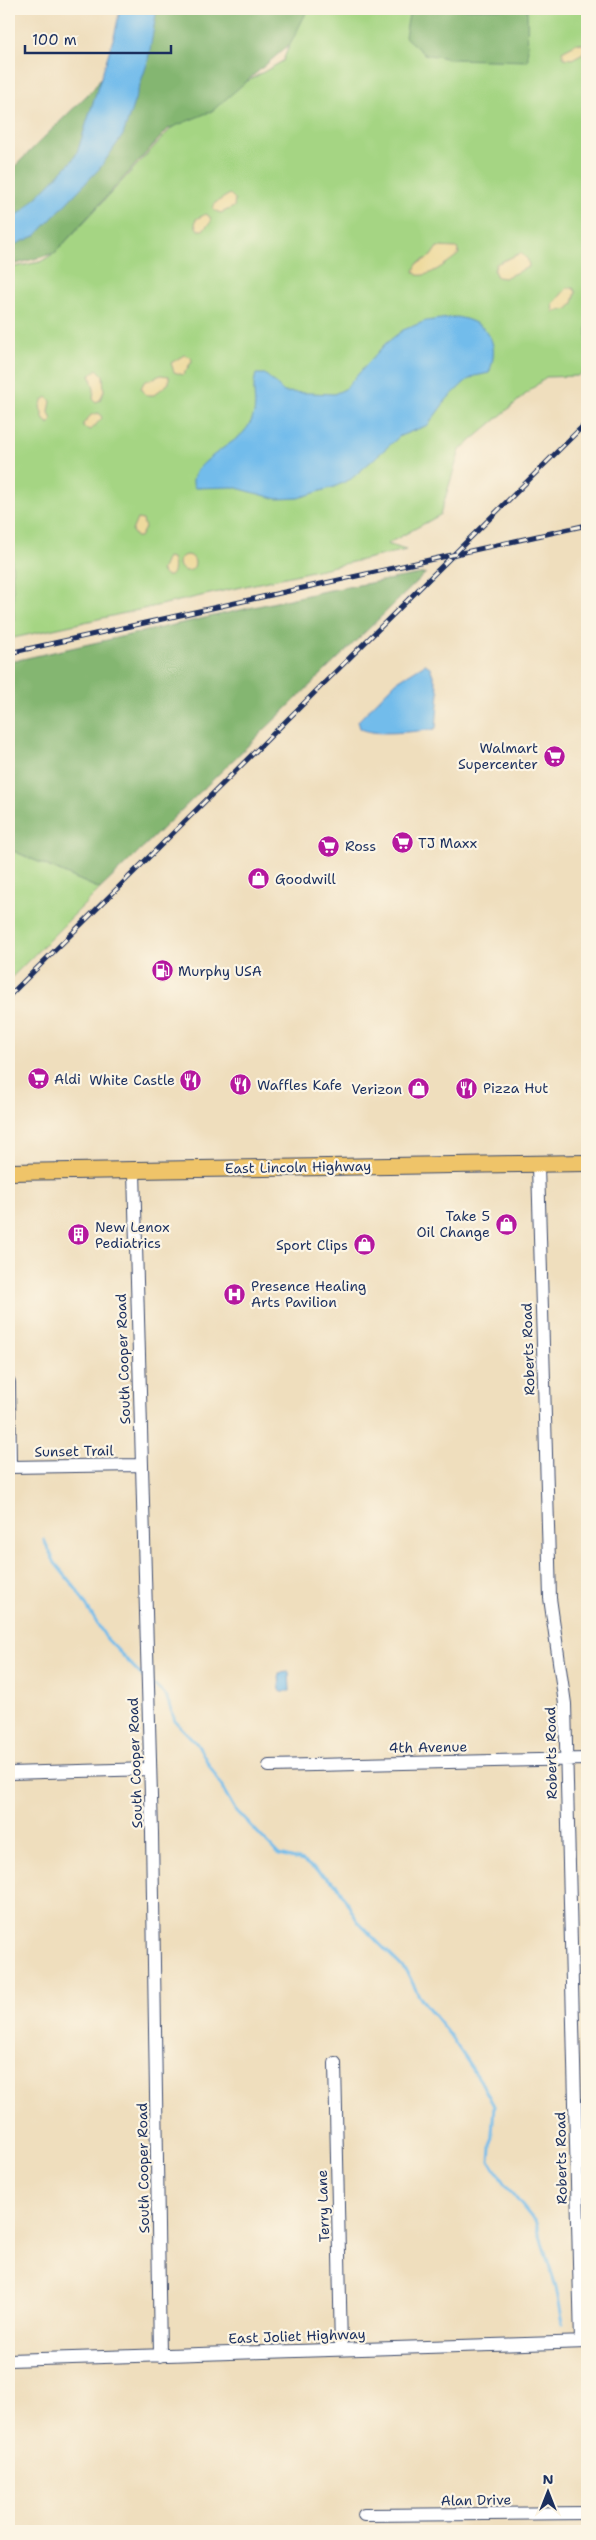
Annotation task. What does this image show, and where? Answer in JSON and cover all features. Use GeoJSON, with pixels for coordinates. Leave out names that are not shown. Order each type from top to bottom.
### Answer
{"type":"FeatureCollection","features":[{"type":"Feature","properties":{"kind":"main road","name":"East Lincoln Highway"},"geometry":{"type":"LineString","coordinates":[[9,1172],[587,1163]]}},
{"type":"Feature","properties":{"kind":"street","name":"Roberts Road"},"geometry":{"type":"LineString","coordinates":[[538,1165],[550,1598],[565,1704],[584,2342]]}},
{"type":"Feature","properties":{"kind":"street","name":"South Cooper Road"},"geometry":{"type":"LineString","coordinates":[[134,1171],[140,1465],[150,1769],[160,2356]]}},
{"type":"Feature","properties":{"kind":"street"},"geometry":{"type":"LineString","coordinates":[[9,1382],[9,1467]]}},
{"type":"Feature","properties":{"kind":"street","name":"Sunset Trail"},"geometry":{"type":"LineString","coordinates":[[9,1467],[140,1465]]}},
{"type":"Feature","properties":{"kind":"street","name":"4th Avenue"},"geometry":{"type":"LineString","coordinates":[[269,1766],[587,1759]]}},
{"type":"Feature","properties":{"kind":"street"},"geometry":{"type":"LineString","coordinates":[[9,1773],[150,1769]]}},
{"type":"Feature","properties":{"kind":"street","name":"Terry Lane"},"geometry":{"type":"LineString","coordinates":[[335,2063],[342,2349]]}},
{"type":"Feature","properties":{"kind":"street","name":"East Joliet Highway"},"geometry":{"type":"LineString","coordinates":[[9,2360],[584,2342]]}},
{"type":"Feature","properties":{"kind":"street","name":"Alan Drive"},"geometry":{"type":"LineString","coordinates":[[364,2515],[587,2513]]}},
{"type":"Feature","properties":{"kind":"green space"},"geometry":{"type":"Polygon","coordinates":[[[145,9],[308,9],[291,43],[212,111],[168,129],[55,253],[9,266],[9,172],[94,88],[145,9]]]}},
{"type":"Feature","properties":{"kind":"green space"},"geometry":{"type":"Polygon","coordinates":[[[303,9],[587,9],[587,370],[577,376],[546,377],[460,450],[440,515],[387,544],[406,550],[9,639],[9,621],[14,621],[9,490],[9,268],[40,262],[55,253],[179,120],[283,61],[303,9]]]}},
{"type":"Feature","properties":{"kind":"green space"},"geometry":{"type":"Polygon","coordinates":[[[410,9],[527,9],[528,61],[451,59],[424,54],[405,37],[410,9]]]}},
{"type":"Feature","properties":{"kind":"green space"},"geometry":{"type":"Polygon","coordinates":[[[426,573],[100,889],[9,849],[9,662],[325,591],[426,573]]]}},
{"type":"Feature","properties":{"kind":"green space"},"geometry":{"type":"Polygon","coordinates":[[[9,849],[100,889],[9,980],[9,849]]]}},
{"type":"Feature","properties":{"kind":"sand"},"geometry":{"type":"Polygon","coordinates":[[[577,43],[583,44],[585,47],[583,53],[572,59],[564,58],[562,51],[577,43]]]}},
{"type":"Feature","properties":{"kind":"sand"},"geometry":{"type":"Polygon","coordinates":[[[230,194],[235,199],[234,207],[221,213],[213,210],[215,203],[230,194]]]}},
{"type":"Feature","properties":{"kind":"sand"},"geometry":{"type":"Polygon","coordinates":[[[206,214],[210,217],[211,222],[203,230],[198,230],[195,225],[196,219],[206,214]]]}},
{"type":"Feature","properties":{"kind":"sand"},"geometry":{"type":"Polygon","coordinates":[[[437,247],[457,248],[459,254],[433,272],[417,275],[414,271],[417,264],[431,256],[437,247]]]}},
{"type":"Feature","properties":{"kind":"sand"},"geometry":{"type":"Polygon","coordinates":[[[521,253],[528,260],[529,267],[504,278],[497,277],[494,271],[496,264],[521,253]]]}},
{"type":"Feature","properties":{"kind":"sand"},"geometry":{"type":"Polygon","coordinates":[[[567,288],[573,288],[576,292],[573,303],[568,309],[554,312],[553,304],[567,288]]]}},
{"type":"Feature","properties":{"kind":"sand"},"geometry":{"type":"Polygon","coordinates":[[[184,355],[191,357],[192,361],[183,375],[174,372],[171,363],[184,355]]]}},
{"type":"Feature","properties":{"kind":"sand"},"geometry":{"type":"Polygon","coordinates":[[[97,369],[103,375],[104,391],[100,400],[96,402],[93,399],[94,389],[90,375],[97,369]]]}},
{"type":"Feature","properties":{"kind":"sand"},"geometry":{"type":"Polygon","coordinates":[[[161,375],[169,376],[169,383],[154,395],[146,395],[141,388],[144,382],[161,375]]]}},
{"type":"Feature","properties":{"kind":"sand"},"geometry":{"type":"Polygon","coordinates":[[[47,397],[51,401],[49,412],[52,420],[49,424],[44,420],[40,407],[42,401],[47,397]]]}},
{"type":"Feature","properties":{"kind":"sand"},"geometry":{"type":"Polygon","coordinates":[[[99,413],[102,418],[91,430],[84,428],[83,424],[91,415],[99,413]]]}},
{"type":"Feature","properties":{"kind":"sand"},"geometry":{"type":"Polygon","coordinates":[[[137,519],[143,520],[145,528],[140,537],[136,537],[132,531],[137,519]]]}},
{"type":"Feature","properties":{"kind":"sand"},"geometry":{"type":"Polygon","coordinates":[[[184,555],[190,555],[195,560],[193,569],[184,571],[179,566],[179,560],[184,555]]]}},
{"type":"Feature","properties":{"kind":"sand"},"geometry":{"type":"Polygon","coordinates":[[[167,557],[172,558],[173,562],[172,575],[170,576],[166,576],[161,571],[167,557]]]}},
{"type":"Feature","properties":{"kind":"water"},"geometry":{"type":"Polygon","coordinates":[[[120,9],[157,9],[148,61],[123,135],[100,168],[35,236],[9,247],[9,220],[23,211],[71,162],[77,153],[115,33],[120,9]]]}},
{"type":"Feature","properties":{"kind":"water"},"geometry":{"type":"Polygon","coordinates":[[[456,317],[476,324],[489,335],[493,352],[489,373],[475,376],[466,381],[447,399],[428,425],[400,436],[351,479],[334,487],[298,498],[277,499],[233,487],[195,488],[193,481],[195,473],[210,458],[243,433],[249,425],[253,417],[255,403],[254,382],[256,374],[265,374],[284,392],[334,394],[345,389],[385,344],[403,330],[426,321],[456,317]]]}},
{"type":"Feature","properties":{"kind":"water"},"geometry":{"type":"Polygon","coordinates":[[[425,664],[430,667],[439,692],[436,728],[431,730],[383,733],[366,731],[360,728],[358,721],[396,682],[425,664]]]}},
{"type":"Feature","properties":{"kind":"water"},"geometry":{"type":"Polygon","coordinates":[[[289,1672],[290,1691],[280,1691],[279,1673],[289,1672]]]}},
{"type":"Feature","properties":{"kind":"waterway"},"geometry":{"type":"LineString","coordinates":[[44,1540],[55,1563],[76,1589],[106,1638],[143,1677]]}},
{"type":"Feature","properties":{"kind":"waterway"},"geometry":{"type":"LineString","coordinates":[[155,1686],[166,1696],[175,1721],[197,1744],[234,1808],[279,1855],[303,1861],[337,1885],[358,1922],[407,1972],[419,1996],[449,2034],[480,2080],[494,2106],[490,2161],[506,2186],[536,2223],[556,2287],[563,2323]]}},
{"type":"Feature","properties":{"kind":"railway"},"geometry":{"type":"LineString","coordinates":[[9,996],[587,422]]}},
{"type":"Feature","properties":{"kind":"railway"},"geometry":{"type":"LineString","coordinates":[[9,653],[587,525]]}},
{"type":"Feature","properties":{"kind":"place","name":"Walmart Supercenter"},"geometry":{"type":"Point","coordinates":[554,756]}},
{"type":"Feature","properties":{"kind":"place","name":"TJ Maxx"},"geometry":{"type":"Point","coordinates":[402,843]}},
{"type":"Feature","properties":{"kind":"place","name":"Ross"},"geometry":{"type":"Point","coordinates":[329,846]}},
{"type":"Feature","properties":{"kind":"place","name":"Goodwill"},"geometry":{"type":"Point","coordinates":[259,879]}},
{"type":"Feature","properties":{"kind":"place","name":"Murphy USA"},"geometry":{"type":"Point","coordinates":[162,971]}},
{"type":"Feature","properties":{"kind":"place","name":"Aldi"},"geometry":{"type":"Point","coordinates":[38,1079]}},
{"type":"Feature","properties":{"kind":"place","name":"White Castle"},"geometry":{"type":"Point","coordinates":[191,1080]}},
{"type":"Feature","properties":{"kind":"place","name":"Waffles Kafe"},"geometry":{"type":"Point","coordinates":[241,1085]}},
{"type":"Feature","properties":{"kind":"place","name":"Pizza Hut"},"geometry":{"type":"Point","coordinates":[467,1088]}},
{"type":"Feature","properties":{"kind":"place","name":"Verizon"},"geometry":{"type":"Point","coordinates":[418,1089]}},
{"type":"Feature","properties":{"kind":"place","name":"Take 5 Oil Change"},"geometry":{"type":"Point","coordinates":[506,1224]}},
{"type":"Feature","properties":{"kind":"place","name":"New Lenox Pediatrics"},"geometry":{"type":"Point","coordinates":[79,1235]}},
{"type":"Feature","properties":{"kind":"place","name":"Sport Clips"},"geometry":{"type":"Point","coordinates":[364,1245]}},
{"type":"Feature","properties":{"kind":"place","name":"Presence Healing Arts Pavilion"},"geometry":{"type":"Point","coordinates":[235,1294]}}]}
